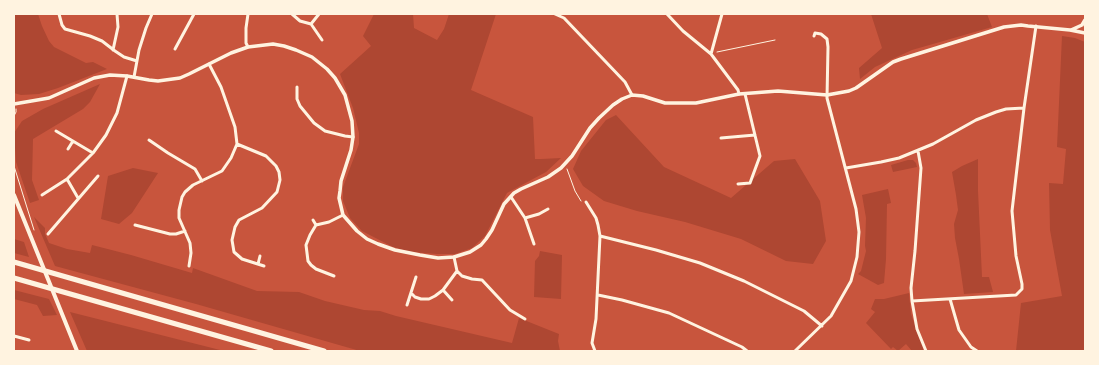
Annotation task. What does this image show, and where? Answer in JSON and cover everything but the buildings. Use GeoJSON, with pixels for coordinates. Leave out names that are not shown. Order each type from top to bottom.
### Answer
{"type":"FeatureCollection","features":[{"type":"Feature","properties":{"kind":"highway"},"geometry":{"type":"LineString","coordinates":[[14,262],[324,351]]}},
{"type":"Feature","properties":{"kind":"highway"},"geometry":{"type":"LineString","coordinates":[[14,278],[271,351]]}},
{"type":"Feature","properties":{"kind":"main road"},"geometry":{"type":"LineString","coordinates":[[14,195],[77,351]]}},
{"type":"Feature","properties":{"kind":"street"},"geometry":{"type":"LineString","coordinates":[[59,14],[62,25],[65,29],[102,41],[124,57],[137,61]]}},
{"type":"Feature","properties":{"kind":"street"},"geometry":{"type":"LineString","coordinates":[[113,50],[118,26],[117,14]]}},
{"type":"Feature","properties":{"kind":"street"},"geometry":{"type":"LineString","coordinates":[[134,77],[139,50],[152,14]]}},
{"type":"Feature","properties":{"kind":"street"},"geometry":{"type":"LineString","coordinates":[[175,49],[194,14]]}},
{"type":"Feature","properties":{"kind":"street"},"geometry":{"type":"LineString","coordinates":[[248,14],[246,28],[246,43],[248,47]]}},
{"type":"Feature","properties":{"kind":"street"},"geometry":{"type":"LineString","coordinates":[[292,14],[300,21],[311,24],[322,40]]}},
{"type":"Feature","properties":{"kind":"street"},"geometry":{"type":"LineString","coordinates":[[311,24],[319,14]]}},
{"type":"Feature","properties":{"kind":"street"},"geometry":{"type":"LineString","coordinates":[[555,14],[564,18],[625,82],[632,96]]}},
{"type":"Feature","properties":{"kind":"street"},"geometry":{"type":"LineString","coordinates":[[564,18],[567,14]]}},
{"type":"Feature","properties":{"kind":"street"},"geometry":{"type":"LineString","coordinates":[[667,14],[683,31],[710,54],[738,90],[739,94]]}},
{"type":"Feature","properties":{"kind":"street"},"geometry":{"type":"LineString","coordinates":[[710,54],[722,14]]}},
{"type":"Feature","properties":{"kind":"street"},"geometry":{"type":"LineString","coordinates":[[1070,30],[1082,25],[1085,20]]}},
{"type":"Feature","properties":{"kind":"street"},"geometry":{"type":"LineString","coordinates":[[14,104],[49,98],[94,78],[110,75],[158,81],[180,78],[231,53],[248,47],[273,44],[296,50],[312,57],[327,69],[335,78],[345,95],[352,121],[353,137],[351,150],[341,181],[339,198],[343,215],[357,231],[378,244],[395,250],[420,255],[438,258],[454,257],[470,252],[481,245],[492,230],[504,204],[521,189],[548,177],[561,168],[572,156],[590,128],[613,105],[622,99],[632,96],[643,96],[666,103],[678,104],[696,103],[739,94],[778,91],[827,95],[849,91],[856,88],[892,62],[1004,28],[1021,25],[1085,33]]}},
{"type":"Feature","properties":{"kind":"street"},"geometry":{"type":"LineString","coordinates":[[912,301],[1016,295],[1022,289],[1016,256],[1012,211],[1024,108],[1036,26]]}},
{"type":"Feature","properties":{"kind":"street"},"geometry":{"type":"LineString","coordinates":[[795,351],[831,316],[851,281],[857,257],[859,232],[856,209],[827,95],[827,39],[821,34],[815,33],[814,36]]}},
{"type":"Feature","properties":{"kind":"street"},"geometry":{"type":"LineString","coordinates":[[189,266],[191,253],[190,243],[179,218],[182,197],[192,185],[222,171],[231,158],[237,144],[235,127],[221,87],[209,64]]}},
{"type":"Feature","properties":{"kind":"street"},"geometry":{"type":"LineString","coordinates":[[42,195],[67,179],[93,153],[106,135],[117,113],[127,76]]}},
{"type":"Feature","properties":{"kind":"street"},"geometry":{"type":"LineString","coordinates":[[297,87],[297,99],[300,106],[314,124],[325,131],[353,137]]}},
{"type":"Feature","properties":{"kind":"street"},"geometry":{"type":"LineString","coordinates":[[738,184],[750,183],[760,156],[745,94]]}},
{"type":"Feature","properties":{"kind":"street"},"geometry":{"type":"LineString","coordinates":[[846,168],[899,158],[933,144],[976,120],[996,112],[1006,109],[1024,108]]}},
{"type":"Feature","properties":{"kind":"street"},"geometry":{"type":"LineString","coordinates":[[56,131],[93,153]]}},
{"type":"Feature","properties":{"kind":"street"},"geometry":{"type":"LineString","coordinates":[[721,138],[755,135]]}},
{"type":"Feature","properties":{"kind":"street"},"geometry":{"type":"LineString","coordinates":[[149,140],[195,169],[202,181]]}},
{"type":"Feature","properties":{"kind":"street"},"geometry":{"type":"LineString","coordinates":[[68,149],[73,141]]}},
{"type":"Feature","properties":{"kind":"street"},"geometry":{"type":"LineString","coordinates":[[237,144],[266,156],[276,166],[279,172],[280,180],[276,192],[262,208],[239,220],[235,227],[232,240],[234,252],[242,260],[264,266]]}},
{"type":"Feature","properties":{"kind":"street"},"geometry":{"type":"LineString","coordinates":[[918,151],[921,168],[911,288],[917,329],[926,351]]}},
{"type":"Feature","properties":{"kind":"street"},"geometry":{"type":"LineString","coordinates":[[48,234],[98,176]]}},
{"type":"Feature","properties":{"kind":"street"},"geometry":{"type":"LineString","coordinates":[[67,179],[78,198]]}},
{"type":"Feature","properties":{"kind":"street"},"geometry":{"type":"LineString","coordinates":[[511,197],[525,218],[534,244]]}},
{"type":"Feature","properties":{"kind":"street"},"geometry":{"type":"LineString","coordinates":[[586,202],[596,218],[600,236],[598,295],[592,342],[595,351]]}},
{"type":"Feature","properties":{"kind":"street"},"geometry":{"type":"LineString","coordinates":[[525,218],[548,209]]}},
{"type":"Feature","properties":{"kind":"street"},"geometry":{"type":"LineString","coordinates":[[334,276],[316,269],[308,261],[306,245],[316,225],[329,222],[343,215]]}},
{"type":"Feature","properties":{"kind":"street"},"geometry":{"type":"LineString","coordinates":[[312,220],[316,225]]}},
{"type":"Feature","properties":{"kind":"street"},"geometry":{"type":"LineString","coordinates":[[135,225],[170,234],[176,234],[184,231]]}},
{"type":"Feature","properties":{"kind":"street"},"geometry":{"type":"LineString","coordinates":[[600,236],[700,263],[744,281],[804,311],[822,326]]}},
{"type":"Feature","properties":{"kind":"street"},"geometry":{"type":"LineString","coordinates":[[258,264],[260,256]]}},
{"type":"Feature","properties":{"kind":"street"},"geometry":{"type":"LineString","coordinates":[[454,257],[457,271],[462,276],[482,280],[510,310],[525,319]]}},
{"type":"Feature","properties":{"kind":"street"},"geometry":{"type":"LineString","coordinates":[[411,293],[415,297],[421,299],[429,299],[443,290],[457,271]]}},
{"type":"Feature","properties":{"kind":"street"},"geometry":{"type":"LineString","coordinates":[[407,305],[416,277]]}},
{"type":"Feature","properties":{"kind":"street"},"geometry":{"type":"LineString","coordinates":[[443,290],[452,300]]}},
{"type":"Feature","properties":{"kind":"street"},"geometry":{"type":"LineString","coordinates":[[598,295],[669,313],[742,346],[748,351]]}},
{"type":"Feature","properties":{"kind":"street"},"geometry":{"type":"LineString","coordinates":[[950,299],[958,330],[977,351]]}},
{"type":"Feature","properties":{"kind":"street"},"geometry":{"type":"LineString","coordinates":[[14,336],[29,340]]}},
{"type":"Feature","properties":{"kind":"path"},"geometry":{"type":"LineString","coordinates":[[710,54],[775,40]]}},
{"type":"Feature","properties":{"kind":"path"},"geometry":{"type":"LineString","coordinates":[[565,164],[575,191],[582,202],[586,202]]}},
{"type":"Feature","properties":{"kind":"path"},"geometry":{"type":"LineString","coordinates":[[14,166],[35,232]]}},
{"type":"Feature","properties":{"kind":"shaded area"},"geometry":{"type":"Polygon","coordinates":[[[14,14],[38,14],[49,41],[54,47],[86,63],[93,62],[107,69],[39,94],[21,95],[14,93],[14,14]]]}},
{"type":"Feature","properties":{"kind":"shaded area"},"geometry":{"type":"Polygon","coordinates":[[[374,14],[413,14],[414,28],[437,40],[444,29],[449,14],[496,14],[471,90],[533,117],[535,159],[561,158],[546,172],[507,193],[485,236],[472,248],[455,254],[411,252],[393,247],[362,231],[350,218],[343,201],[343,187],[359,144],[359,133],[353,108],[340,74],[371,46],[363,36],[374,14]]]}},
{"type":"Feature","properties":{"kind":"shaded area"},"geometry":{"type":"Polygon","coordinates":[[[871,14],[987,14],[992,27],[912,50],[875,67],[860,79],[859,68],[882,48],[871,14]]]}},
{"type":"Feature","properties":{"kind":"shaded area"},"geometry":{"type":"Polygon","coordinates":[[[1062,36],[1075,38],[1085,42],[1085,351],[1016,351],[1021,303],[1062,296],[1050,230],[1049,183],[1063,184],[1066,149],[1057,147],[1062,36]]]}},
{"type":"Feature","properties":{"kind":"shaded area"},"geometry":{"type":"Polygon","coordinates":[[[100,84],[90,102],[83,109],[33,139],[32,180],[39,200],[30,203],[16,162],[14,133],[22,121],[43,109],[100,84]]]}},
{"type":"Feature","properties":{"kind":"shaded area"},"geometry":{"type":"Polygon","coordinates":[[[616,115],[664,167],[731,198],[774,161],[795,159],[820,201],[826,241],[813,264],[786,261],[741,239],[685,222],[637,211],[604,201],[583,186],[573,169],[581,151],[606,120],[616,115]]]}},
{"type":"Feature","properties":{"kind":"shaded area"},"geometry":{"type":"Polygon","coordinates":[[[978,159],[982,277],[989,277],[993,292],[964,294],[955,238],[954,224],[958,210],[952,172],[978,159]]]}},
{"type":"Feature","properties":{"kind":"shaded area"},"geometry":{"type":"Polygon","coordinates":[[[913,160],[917,167],[893,172],[891,165],[913,160]]]}},
{"type":"Feature","properties":{"kind":"shaded area"},"geometry":{"type":"Polygon","coordinates":[[[133,168],[158,173],[132,213],[119,224],[101,219],[108,176],[133,168]]]}},
{"type":"Feature","properties":{"kind":"shaded area"},"geometry":{"type":"Polygon","coordinates":[[[888,189],[891,203],[887,204],[884,283],[878,285],[858,274],[861,271],[866,251],[866,218],[862,195],[888,189]]]}},
{"type":"Feature","properties":{"kind":"shaded area"},"geometry":{"type":"Polygon","coordinates":[[[34,217],[45,228],[45,234],[49,243],[67,249],[90,253],[92,245],[192,273],[193,268],[257,291],[299,292],[325,301],[364,310],[380,311],[512,343],[519,318],[559,334],[558,341],[560,351],[360,351],[196,304],[55,266],[34,217]]]}},
{"type":"Feature","properties":{"kind":"shaded area"},"geometry":{"type":"Polygon","coordinates":[[[14,239],[24,242],[29,257],[14,253],[14,239]]]}},
{"type":"Feature","properties":{"kind":"shaded area"},"geometry":{"type":"Polygon","coordinates":[[[540,251],[562,255],[561,299],[534,297],[535,261],[539,256],[540,251]]]}},
{"type":"Feature","properties":{"kind":"shaded area"},"geometry":{"type":"Polygon","coordinates":[[[14,290],[49,299],[57,315],[43,316],[37,305],[14,299],[14,290]]]}},
{"type":"Feature","properties":{"kind":"shaded area"},"geometry":{"type":"Polygon","coordinates":[[[909,293],[911,314],[924,351],[912,351],[906,344],[898,351],[893,347],[891,349],[866,323],[875,312],[871,309],[875,299],[884,299],[909,293]]]}},
{"type":"Feature","properties":{"kind":"shaded area"},"geometry":{"type":"Polygon","coordinates":[[[70,312],[224,351],[87,351],[70,312]]]}}]}
